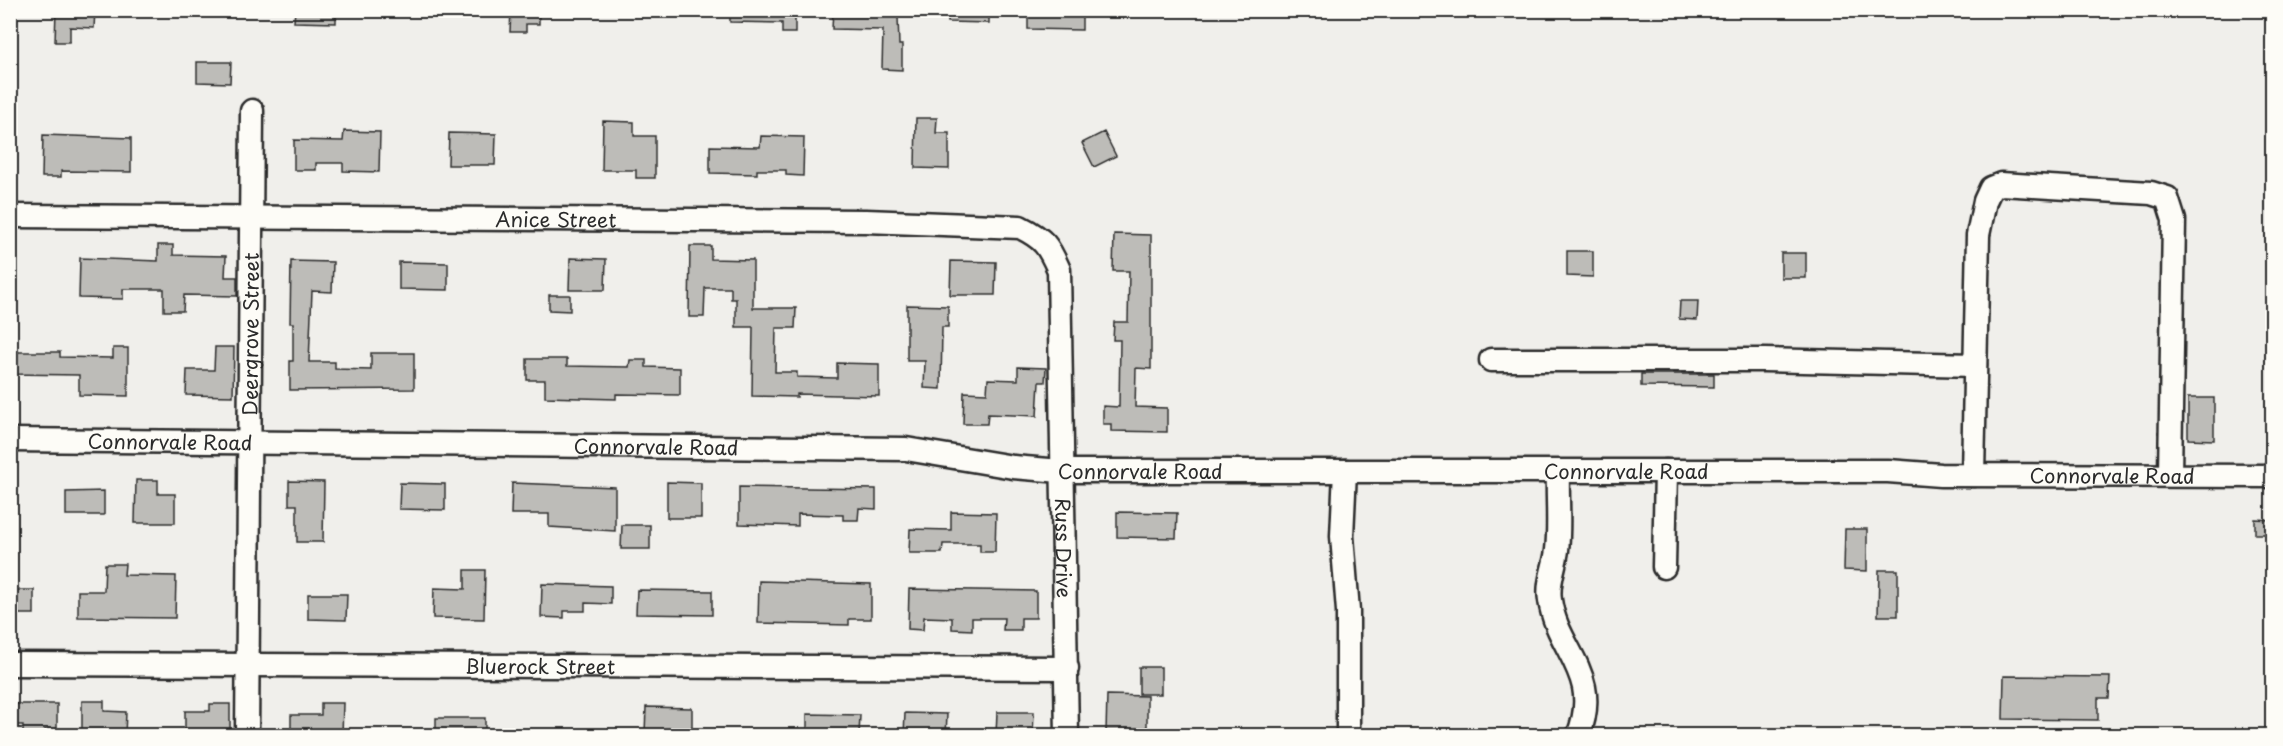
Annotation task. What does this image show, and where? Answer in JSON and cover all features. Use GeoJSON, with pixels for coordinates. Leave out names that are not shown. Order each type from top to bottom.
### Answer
{"type":"FeatureCollection","features":[{"type":"Feature","properties":{"kind":"street","name":"Deergrove Street"},"geometry":{"type":"LineString","coordinates":[[248,735],[252,111]]}},
{"type":"Feature","properties":{"kind":"street"},"geometry":{"type":"LineString","coordinates":[[1974,475],[1978,235],[1990,188],[2001,184],[2151,194],[2167,198],[2174,220],[2170,474]]}},
{"type":"Feature","properties":{"kind":"street","name":"Anice Street"},"geometry":{"type":"LineString","coordinates":[[10,216],[866,221],[1020,227],[1037,236],[1049,247],[1059,270],[1059,290]]}},
{"type":"Feature","properties":{"kind":"street","name":"Russ Drive"},"geometry":{"type":"LineString","coordinates":[[1059,290],[1061,471],[1068,668],[1067,735]]}},
{"type":"Feature","properties":{"kind":"street"},"geometry":{"type":"LineString","coordinates":[[1491,360],[1764,360],[1975,365]]}},
{"type":"Feature","properties":{"kind":"street","name":"Connorvale Road"},"geometry":{"type":"LineString","coordinates":[[10,440],[906,449],[1013,467],[1061,471],[1888,471],[1974,475],[2272,476]]}},
{"type":"Feature","properties":{"kind":"street"},"geometry":{"type":"LineString","coordinates":[[1345,471],[1342,536],[1348,612],[1348,735]]}},
{"type":"Feature","properties":{"kind":"street"},"geometry":{"type":"LineString","coordinates":[[1664,567],[1666,471]]}},
{"type":"Feature","properties":{"kind":"street"},"geometry":{"type":"LineString","coordinates":[[1558,472],[1557,550],[1550,576],[1550,601],[1558,625],[1579,666],[1584,692],[1585,718],[1578,735]]}},
{"type":"Feature","properties":{"kind":"street","name":"Bluerock Street"},"geometry":{"type":"LineString","coordinates":[[10,664],[1068,668]]}},
{"type":"Feature","properties":{"kind":"building"},"geometry":{"type":"Polygon","coordinates":[[[56,10],[95,10],[94,28],[70,27],[70,42],[55,42],[56,10]]]}},
{"type":"Feature","properties":{"kind":"building"},"geometry":{"type":"Polygon","coordinates":[[[295,10],[336,10],[336,23],[294,22],[295,10]]]}},
{"type":"Feature","properties":{"kind":"building"},"geometry":{"type":"Polygon","coordinates":[[[511,10],[539,10],[539,24],[526,24],[526,32],[510,32],[511,10]]]}},
{"type":"Feature","properties":{"kind":"building"},"geometry":{"type":"Polygon","coordinates":[[[730,10],[795,10],[795,33],[782,33],[782,23],[730,22],[730,10]]]}},
{"type":"Feature","properties":{"kind":"building"},"geometry":{"type":"Polygon","coordinates":[[[833,10],[890,10],[890,17],[898,17],[899,45],[902,45],[902,70],[882,69],[883,30],[832,29],[833,10]]]}},
{"type":"Feature","properties":{"kind":"building"},"geometry":{"type":"Polygon","coordinates":[[[948,10],[989,10],[989,23],[948,22],[948,10]]]}},
{"type":"Feature","properties":{"kind":"building"},"geometry":{"type":"Polygon","coordinates":[[[1028,10],[1082,10],[1082,30],[1028,29],[1028,10]]]}},
{"type":"Feature","properties":{"kind":"building"},"geometry":{"type":"Polygon","coordinates":[[[197,62],[231,62],[230,83],[197,82],[197,62]]]}},
{"type":"Feature","properties":{"kind":"building"},"geometry":{"type":"Polygon","coordinates":[[[916,118],[937,118],[936,133],[949,133],[949,169],[915,168],[916,118]]]}},
{"type":"Feature","properties":{"kind":"building"},"geometry":{"type":"Polygon","coordinates":[[[603,121],[634,122],[634,136],[655,136],[655,178],[636,178],[636,170],[602,170],[603,121]]]}},
{"type":"Feature","properties":{"kind":"building"},"geometry":{"type":"Polygon","coordinates":[[[344,131],[380,132],[379,172],[343,171],[343,163],[316,163],[316,170],[294,170],[294,140],[343,141],[344,131]]]}},
{"type":"Feature","properties":{"kind":"building"},"geometry":{"type":"Polygon","coordinates":[[[1104,132],[1116,156],[1094,167],[1082,143],[1104,132]]]}},
{"type":"Feature","properties":{"kind":"building"},"geometry":{"type":"Polygon","coordinates":[[[449,133],[496,134],[495,165],[448,165],[449,133]]]}},
{"type":"Feature","properties":{"kind":"building"},"geometry":{"type":"Polygon","coordinates":[[[43,135],[131,138],[131,172],[61,171],[61,177],[42,177],[43,135]]]}},
{"type":"Feature","properties":{"kind":"building"},"geometry":{"type":"Polygon","coordinates":[[[761,136],[804,137],[803,176],[786,175],[786,170],[757,170],[757,174],[710,173],[710,146],[760,147],[761,136]]]}},
{"type":"Feature","properties":{"kind":"building"},"geometry":{"type":"Polygon","coordinates":[[[1114,234],[1151,235],[1151,369],[1136,368],[1135,407],[1167,408],[1167,432],[1111,431],[1111,424],[1103,424],[1103,406],[1119,407],[1120,340],[1113,340],[1114,322],[1128,322],[1129,271],[1113,271],[1114,234]]]}},
{"type":"Feature","properties":{"kind":"building"},"geometry":{"type":"Polygon","coordinates":[[[158,245],[173,245],[173,255],[226,256],[225,277],[237,277],[237,296],[184,295],[183,311],[164,311],[164,289],[123,289],[123,299],[79,298],[80,258],[158,261],[158,245]]]}},
{"type":"Feature","properties":{"kind":"building"},"geometry":{"type":"Polygon","coordinates":[[[690,246],[711,246],[711,259],[753,260],[753,308],[796,308],[795,328],[776,328],[775,372],[797,372],[797,377],[837,378],[837,363],[879,364],[879,396],[797,394],[797,397],[752,396],[753,327],[736,327],[736,299],[731,299],[731,288],[705,288],[704,317],[689,317],[690,246]]]}},
{"type":"Feature","properties":{"kind":"building"},"geometry":{"type":"Polygon","coordinates":[[[1567,251],[1593,251],[1593,277],[1567,276],[1567,251]]]}},
{"type":"Feature","properties":{"kind":"building"},"geometry":{"type":"Polygon","coordinates":[[[1781,253],[1806,253],[1806,278],[1781,278],[1781,253]]]}},
{"type":"Feature","properties":{"kind":"building"},"geometry":{"type":"Polygon","coordinates":[[[570,258],[606,259],[605,290],[569,290],[570,258]]]}},
{"type":"Feature","properties":{"kind":"building"},"geometry":{"type":"Polygon","coordinates":[[[291,261],[333,262],[332,292],[312,291],[309,362],[335,362],[335,369],[371,370],[371,353],[414,353],[414,389],[290,390],[290,361],[293,361],[293,323],[290,323],[291,261]]]}},
{"type":"Feature","properties":{"kind":"building"},"geometry":{"type":"Polygon","coordinates":[[[951,261],[996,262],[995,295],[950,295],[951,261]]]}},
{"type":"Feature","properties":{"kind":"building"},"geometry":{"type":"Polygon","coordinates":[[[399,262],[448,263],[448,290],[399,289],[399,262]]]}},
{"type":"Feature","properties":{"kind":"building"},"geometry":{"type":"Polygon","coordinates":[[[549,295],[570,295],[570,311],[549,310],[549,295]]]}},
{"type":"Feature","properties":{"kind":"building"},"geometry":{"type":"Polygon","coordinates":[[[1680,301],[1698,301],[1697,320],[1679,319],[1680,301]]]}},
{"type":"Feature","properties":{"kind":"building"},"geometry":{"type":"Polygon","coordinates":[[[907,305],[948,306],[948,327],[942,327],[941,389],[924,388],[925,361],[907,361],[907,305]]]}},
{"type":"Feature","properties":{"kind":"building"},"geometry":{"type":"Polygon","coordinates":[[[215,347],[234,347],[233,396],[186,395],[187,370],[214,370],[215,347]]]}},
{"type":"Feature","properties":{"kind":"building"},"geometry":{"type":"Polygon","coordinates":[[[113,348],[128,348],[128,396],[79,395],[79,375],[10,374],[10,352],[60,352],[60,357],[113,358],[113,348]]]}},
{"type":"Feature","properties":{"kind":"building"},"geometry":{"type":"Polygon","coordinates":[[[527,359],[567,359],[567,366],[629,367],[630,360],[646,360],[646,367],[680,368],[680,395],[616,394],[616,399],[545,397],[545,380],[527,380],[527,359]]]}},
{"type":"Feature","properties":{"kind":"building"},"geometry":{"type":"Polygon","coordinates":[[[1018,367],[1046,368],[1045,382],[1039,382],[1037,416],[988,414],[987,424],[963,424],[964,392],[987,393],[988,379],[1018,380],[1018,367]]]}},
{"type":"Feature","properties":{"kind":"building"},"geometry":{"type":"Polygon","coordinates":[[[1641,374],[1714,374],[1714,387],[1641,386],[1641,374]]]}},
{"type":"Feature","properties":{"kind":"building"},"geometry":{"type":"Polygon","coordinates":[[[2188,398],[2214,398],[2214,440],[2188,439],[2188,398]]]}},
{"type":"Feature","properties":{"kind":"building"},"geometry":{"type":"Polygon","coordinates":[[[136,480],[158,480],[158,494],[175,494],[175,523],[135,523],[136,480]]]}},
{"type":"Feature","properties":{"kind":"building"},"geometry":{"type":"Polygon","coordinates":[[[289,481],[324,482],[323,542],[297,542],[297,505],[289,505],[289,481]]]}},
{"type":"Feature","properties":{"kind":"building"},"geometry":{"type":"Polygon","coordinates":[[[667,482],[701,483],[701,518],[667,518],[667,482]]]}},
{"type":"Feature","properties":{"kind":"building"},"geometry":{"type":"Polygon","coordinates":[[[400,483],[445,484],[445,510],[399,509],[400,483]]]}},
{"type":"Feature","properties":{"kind":"building"},"geometry":{"type":"Polygon","coordinates":[[[512,483],[615,487],[615,531],[549,527],[549,514],[511,514],[512,483]]]}},
{"type":"Feature","properties":{"kind":"building"},"geometry":{"type":"Polygon","coordinates":[[[739,487],[876,489],[876,509],[859,508],[858,520],[843,520],[843,515],[798,514],[798,526],[739,524],[739,487]]]}},
{"type":"Feature","properties":{"kind":"building"},"geometry":{"type":"Polygon","coordinates":[[[104,491],[104,515],[66,515],[66,492],[104,491]]]}},
{"type":"Feature","properties":{"kind":"building"},"geometry":{"type":"Polygon","coordinates":[[[951,512],[996,513],[995,552],[980,552],[980,544],[943,544],[942,553],[909,553],[910,529],[951,530],[951,512]]]}},
{"type":"Feature","properties":{"kind":"building"},"geometry":{"type":"Polygon","coordinates":[[[1117,512],[1177,513],[1176,538],[1117,537],[1117,512]]]}},
{"type":"Feature","properties":{"kind":"building"},"geometry":{"type":"Polygon","coordinates":[[[2255,519],[2272,520],[2272,534],[2255,534],[2255,519]]]}},
{"type":"Feature","properties":{"kind":"building"},"geometry":{"type":"Polygon","coordinates":[[[622,525],[650,525],[650,549],[621,549],[622,525]]]}},
{"type":"Feature","properties":{"kind":"building"},"geometry":{"type":"Polygon","coordinates":[[[1845,529],[1867,529],[1867,571],[1844,570],[1845,529]]]}},
{"type":"Feature","properties":{"kind":"building"},"geometry":{"type":"Polygon","coordinates":[[[105,564],[125,564],[124,575],[176,576],[175,618],[78,617],[78,591],[104,591],[105,564]]]}},
{"type":"Feature","properties":{"kind":"building"},"geometry":{"type":"Polygon","coordinates":[[[465,570],[485,570],[484,619],[433,618],[434,588],[465,589],[465,570]]]}},
{"type":"Feature","properties":{"kind":"building"},"geometry":{"type":"Polygon","coordinates":[[[1879,570],[1898,570],[1898,616],[1878,616],[1879,570]]]}},
{"type":"Feature","properties":{"kind":"building"},"geometry":{"type":"Polygon","coordinates":[[[759,581],[871,584],[871,619],[849,619],[849,625],[758,623],[759,581]]]}},
{"type":"Feature","properties":{"kind":"building"},"geometry":{"type":"Polygon","coordinates":[[[542,584],[611,586],[611,604],[585,603],[585,611],[564,611],[564,618],[541,617],[542,584]]]}},
{"type":"Feature","properties":{"kind":"building"},"geometry":{"type":"Polygon","coordinates":[[[909,589],[1036,591],[1036,618],[1021,618],[1021,630],[1003,630],[1004,618],[972,618],[972,630],[952,629],[952,618],[924,617],[923,630],[908,629],[909,589]]]}},
{"type":"Feature","properties":{"kind":"building"},"geometry":{"type":"Polygon","coordinates":[[[10,590],[34,590],[34,614],[10,614],[10,590]]]}},
{"type":"Feature","properties":{"kind":"building"},"geometry":{"type":"Polygon","coordinates":[[[637,590],[712,591],[712,615],[636,614],[637,590]]]}},
{"type":"Feature","properties":{"kind":"building"},"geometry":{"type":"Polygon","coordinates":[[[308,594],[347,594],[346,620],[308,619],[308,594]]]}},
{"type":"Feature","properties":{"kind":"building"},"geometry":{"type":"Polygon","coordinates":[[[1139,667],[1161,667],[1161,694],[1139,694],[1139,667]]]}},
{"type":"Feature","properties":{"kind":"building"},"geometry":{"type":"Polygon","coordinates":[[[2004,676],[2110,677],[2109,698],[2098,698],[2098,720],[2003,719],[2004,676]]]}},
{"type":"Feature","properties":{"kind":"building"},"geometry":{"type":"Polygon","coordinates":[[[1107,695],[1147,696],[1147,732],[1106,732],[1107,695]]]}},
{"type":"Feature","properties":{"kind":"building"},"geometry":{"type":"Polygon","coordinates":[[[82,701],[104,701],[104,711],[126,712],[125,735],[82,735],[82,701]]]}},
{"type":"Feature","properties":{"kind":"building"},"geometry":{"type":"Polygon","coordinates":[[[321,703],[343,703],[342,735],[291,735],[291,715],[321,715],[321,703]]]}},
{"type":"Feature","properties":{"kind":"building"},"geometry":{"type":"Polygon","coordinates":[[[10,704],[57,704],[57,730],[45,730],[45,735],[23,735],[23,725],[10,725],[10,704]]]}},
{"type":"Feature","properties":{"kind":"building"},"geometry":{"type":"Polygon","coordinates":[[[210,704],[230,704],[230,735],[185,735],[185,711],[210,711],[210,704]]]}},
{"type":"Feature","properties":{"kind":"building"},"geometry":{"type":"Polygon","coordinates":[[[646,707],[692,708],[692,734],[645,733],[646,707]]]}},
{"type":"Feature","properties":{"kind":"building"},"geometry":{"type":"Polygon","coordinates":[[[997,712],[1034,712],[1033,735],[996,735],[997,712]]]}},
{"type":"Feature","properties":{"kind":"building"},"geometry":{"type":"Polygon","coordinates":[[[905,713],[947,714],[946,735],[904,735],[905,713]]]}},
{"type":"Feature","properties":{"kind":"building"},"geometry":{"type":"Polygon","coordinates":[[[807,714],[860,715],[859,735],[807,735],[807,714]]]}},
{"type":"Feature","properties":{"kind":"building"},"geometry":{"type":"Polygon","coordinates":[[[436,718],[485,718],[485,735],[436,735],[436,718]]]}}]}
